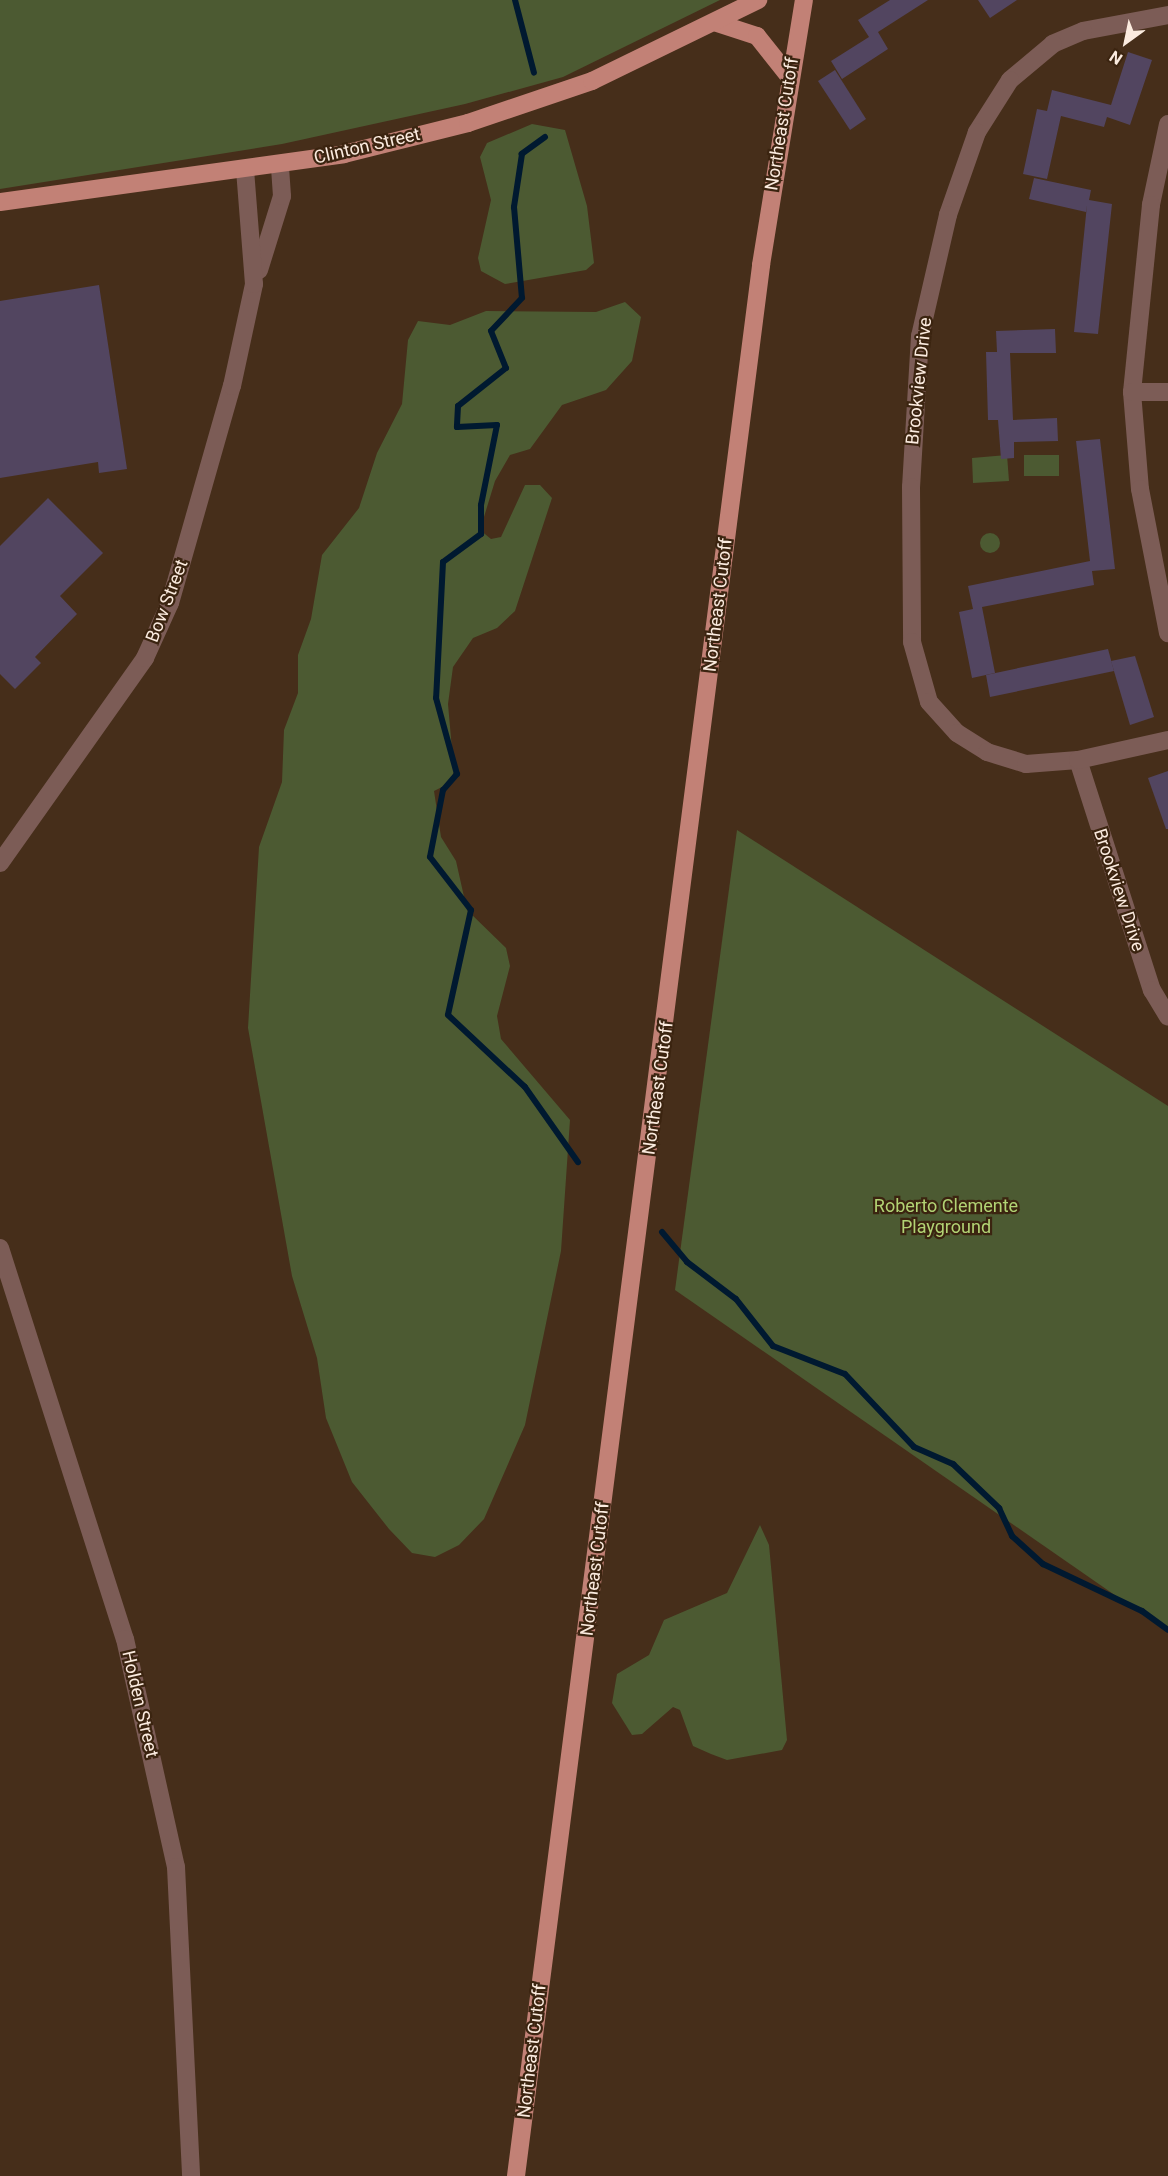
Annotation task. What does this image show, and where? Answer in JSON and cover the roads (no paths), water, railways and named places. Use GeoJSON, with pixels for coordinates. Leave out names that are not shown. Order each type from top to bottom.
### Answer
{"type":"FeatureCollection","features":[{"type":"Feature","properties":{"kind":"main road","name":"Clinton Street"},"geometry":{"type":"LineString","coordinates":[[0,202],[245,170],[344,154],[534,104],[717,23],[758,0]]}},
{"type":"Feature","properties":{"kind":"main road","name":"Northeast Cutoff"},"geometry":{"type":"LineString","coordinates":[[516,2176],[788,75],[804,0]]}},
{"type":"Feature","properties":{"kind":"main road"},"geometry":{"type":"LineString","coordinates":[[717,23],[758,36],[788,75]]}},
{"type":"Feature","properties":{"kind":"street","name":"Brookview Drive"},"geometry":{"type":"LineString","coordinates":[[1168,15],[1083,31],[1053,44],[1010,80],[961,168],[920,336],[911,487],[912,642],[923,687],[939,715],[987,752],[1026,764],[1078,760],[1168,740]]}},
{"type":"Feature","properties":{"kind":"street"},"geometry":{"type":"LineString","coordinates":[[1168,124],[1151,205],[1132,392],[1140,489],[1168,633]]}},
{"type":"Feature","properties":{"kind":"street","name":"Bow Street"},"geometry":{"type":"LineString","coordinates":[[0,862],[145,658],[163,620],[232,386],[250,300],[282,195],[280,164]]}},
{"type":"Feature","properties":{"kind":"street","name":"Bow Street"},"geometry":{"type":"LineString","coordinates":[[245,170],[254,254],[250,300]]}},
{"type":"Feature","properties":{"kind":"street"},"geometry":{"type":"LineString","coordinates":[[1132,392],[1168,392]]}},
{"type":"Feature","properties":{"kind":"street","name":"Brookview Drive"},"geometry":{"type":"LineString","coordinates":[[1078,760],[1152,990],[1168,1017]]}},
{"type":"Feature","properties":{"kind":"street","name":"Holden Street"},"geometry":{"type":"LineString","coordinates":[[0,1248],[124,1639],[176,1867],[191,2176]]}},
{"type":"Feature","properties":{"kind":"waterway"},"geometry":{"type":"LineString","coordinates":[[515,0],[534,73]]}},
{"type":"Feature","properties":{"kind":"waterway"},"geometry":{"type":"LineString","coordinates":[[545,137],[522,154],[514,207],[522,298],[491,331],[506,368],[458,406],[457,427],[497,425],[481,505],[481,534],[443,562],[436,698],[457,774],[443,790],[430,857],[471,910],[448,1015],[525,1087],[578,1162]]}},
{"type":"Feature","properties":{"kind":"waterway"},"geometry":{"type":"LineString","coordinates":[[662,1232],[687,1262],[736,1299],[773,1346],[845,1374],[914,1447],[953,1464],[999,1508],[1012,1536],[1043,1564],[1142,1611],[1168,1630]]}},
{"type":"Feature","properties":{"kind":"park label","name":"Roberto Clemente Playground"},"geometry":{"type":"Point","coordinates":[946,1217]}}]}
